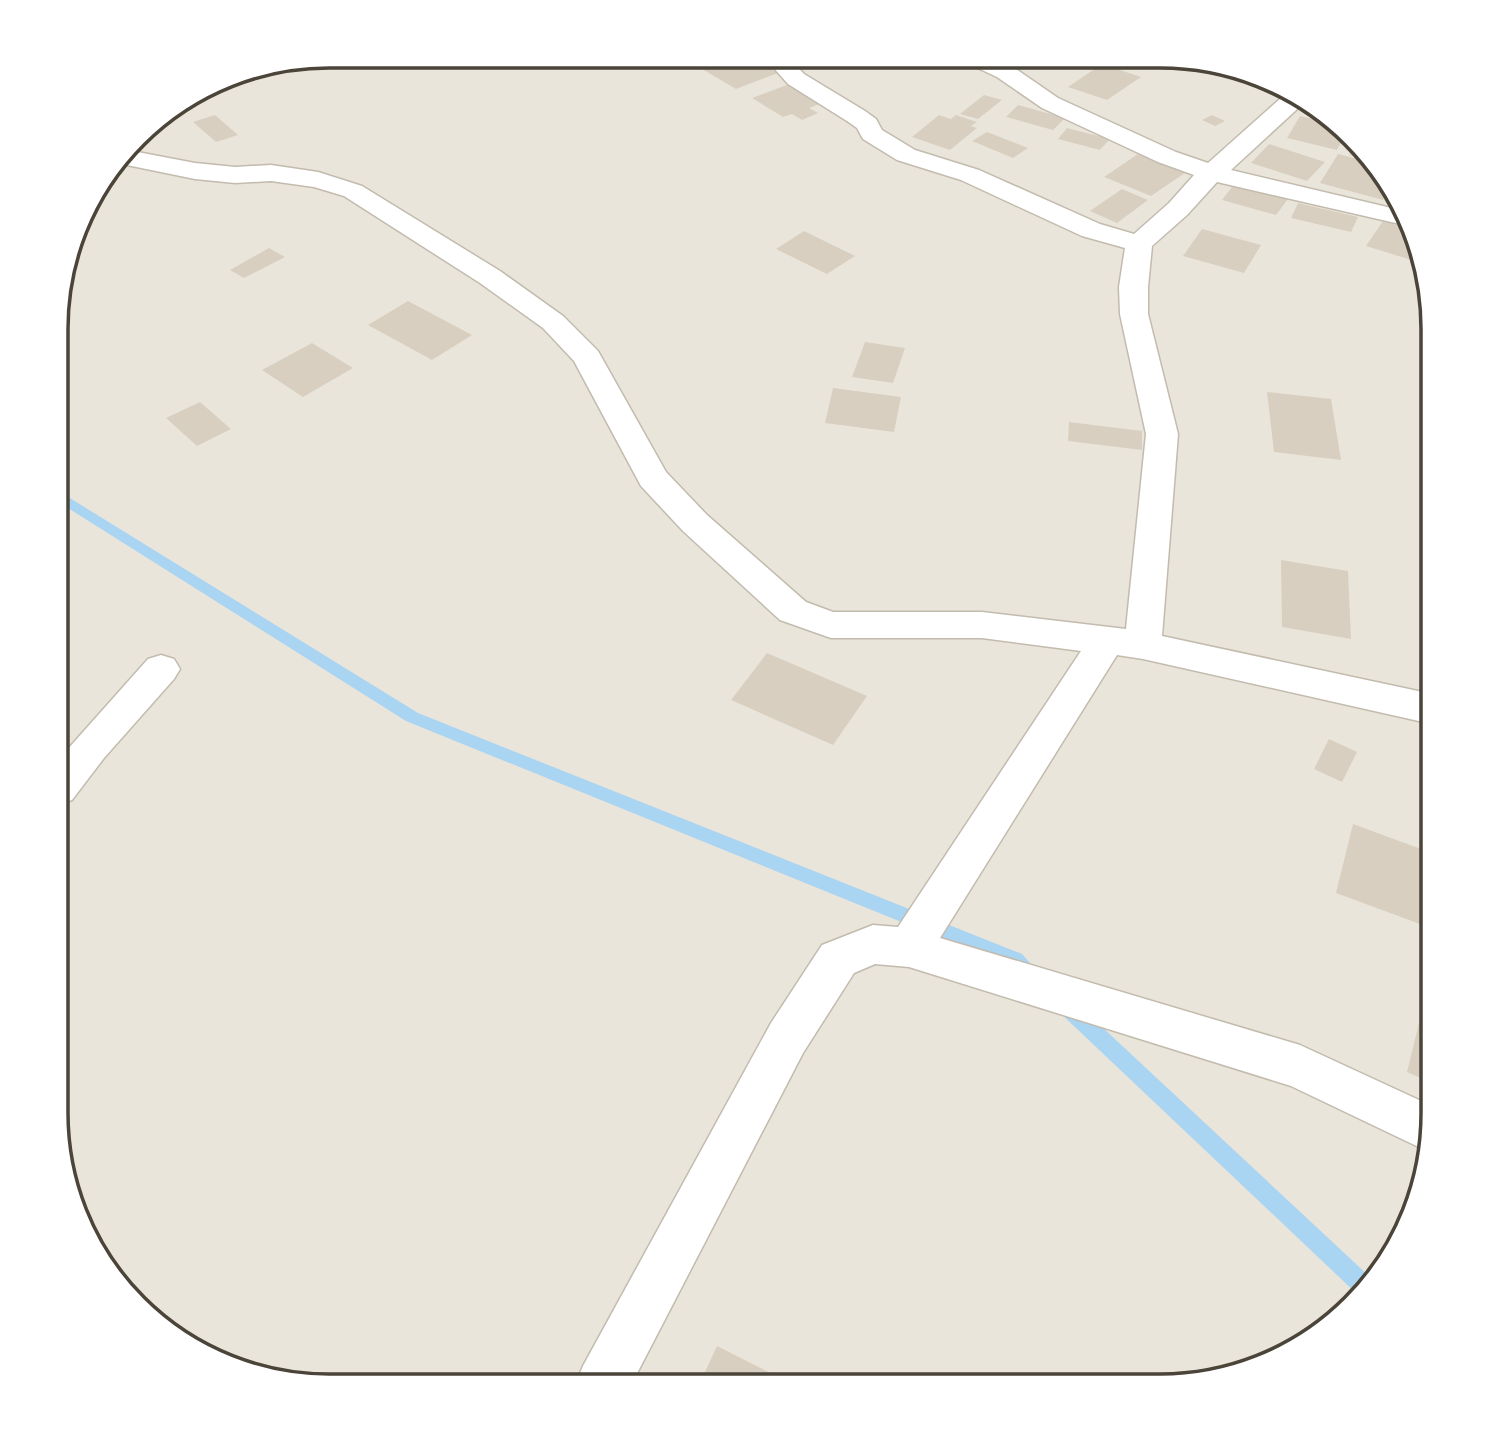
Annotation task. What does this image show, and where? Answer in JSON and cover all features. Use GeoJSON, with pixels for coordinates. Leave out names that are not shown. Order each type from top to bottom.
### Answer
{"type":"FeatureCollection","features":[{"type":"Feature","properties":{"kind":"street"},"geometry":{"type":"LineString","coordinates":[[786,68],[796,79],[867,124],[872,134],[906,155],[971,175],[1091,230],[1139,244]]}},
{"type":"Feature","properties":{"kind":"street"},"geometry":{"type":"LineString","coordinates":[[996,68],[1050,103],[1167,157],[1212,173],[1395,217]]}},
{"type":"Feature","properties":{"kind":"street"},"geometry":{"type":"LineString","coordinates":[[909,948],[1125,643],[1162,434],[1157,403],[1138,338],[1134,313],[1133,293],[1139,244],[1178,209],[1192,191],[1290,103]]}},
{"type":"Feature","properties":{"kind":"street"},"geometry":{"type":"LineString","coordinates":[[131,159],[195,171],[318,180],[353,191],[490,277],[553,322],[587,357],[653,478],[695,523],[793,611],[831,625],[982,625],[1125,643],[1421,707]]}},
{"type":"Feature","properties":{"kind":"street"},"geometry":{"type":"LineString","coordinates":[[68,776],[90,747],[161,669]]}},
{"type":"Feature","properties":{"kind":"street"},"geometry":{"type":"LineString","coordinates":[[608,1374],[787,1038],[838,959],[873,944],[909,948],[1300,1067],[1420,1124]]}},
{"type":"Feature","properties":{"kind":"shaded area"},"geometry":{"type":"Polygon","coordinates":[[[312,69],[1194,70],[1244,82],[1290,103],[1332,133],[1367,170],[1394,214],[1407,245],[1419,295],[1421,329],[1421,1113],[1416,1164],[1407,1197],[1394,1228],[1367,1272],[1319,1320],[1275,1347],[1244,1360],[1194,1372],[1160,1374],[329,1374],[278,1369],[245,1360],[214,1347],[170,1320],[122,1272],[95,1228],[82,1197],[70,1147],[68,1113],[70,295],[82,245],[103,199],[122,170],[157,133],[184,112],[229,88],[278,73],[312,69]]]}},
{"type":"Feature","properties":{"kind":"building"},"geometry":{"type":"Polygon","coordinates":[[[769,68],[778,73],[736,89],[702,69],[769,68]]]}},
{"type":"Feature","properties":{"kind":"building"},"geometry":{"type":"Polygon","coordinates":[[[1096,68],[1114,68],[1141,77],[1107,100],[1068,87],[1096,68]]]}},
{"type":"Feature","properties":{"kind":"building"},"geometry":{"type":"Polygon","coordinates":[[[787,85],[819,104],[809,108],[818,113],[802,120],[792,114],[783,117],[752,98],[787,85]]]}},
{"type":"Feature","properties":{"kind":"building"},"geometry":{"type":"Polygon","coordinates":[[[984,95],[1002,100],[978,119],[960,114],[984,95]]]}},
{"type":"Feature","properties":{"kind":"building"},"geometry":{"type":"Polygon","coordinates":[[[1018,105],[1065,118],[1053,130],[1006,117],[1018,105]]]}},
{"type":"Feature","properties":{"kind":"building"},"geometry":{"type":"Polygon","coordinates":[[[215,115],[238,135],[216,142],[193,122],[215,115]]]}},
{"type":"Feature","properties":{"kind":"building"},"geometry":{"type":"Polygon","coordinates":[[[939,115],[951,119],[956,115],[977,122],[971,126],[977,128],[950,150],[912,137],[939,115]]]}},
{"type":"Feature","properties":{"kind":"building"},"geometry":{"type":"Polygon","coordinates":[[[1212,115],[1225,121],[1215,126],[1202,120],[1212,115]]]}},
{"type":"Feature","properties":{"kind":"building"},"geometry":{"type":"Polygon","coordinates":[[[1300,116],[1316,120],[1341,142],[1337,150],[1287,138],[1300,116]]]}},
{"type":"Feature","properties":{"kind":"building"},"geometry":{"type":"Polygon","coordinates":[[[1067,128],[1110,139],[1100,150],[1058,139],[1067,128]]]}},
{"type":"Feature","properties":{"kind":"building"},"geometry":{"type":"Polygon","coordinates":[[[987,132],[1028,148],[1013,158],[972,141],[987,132]]]}},
{"type":"Feature","properties":{"kind":"building"},"geometry":{"type":"Polygon","coordinates":[[[1269,144],[1325,162],[1307,181],[1251,163],[1269,144]]]}},
{"type":"Feature","properties":{"kind":"building"},"geometry":{"type":"Polygon","coordinates":[[[1138,154],[1185,173],[1151,196],[1104,177],[1138,154]]]}},
{"type":"Feature","properties":{"kind":"building"},"geometry":{"type":"Polygon","coordinates":[[[1338,154],[1358,159],[1385,197],[1383,200],[1320,183],[1338,154]]]}},
{"type":"Feature","properties":{"kind":"building"},"geometry":{"type":"Polygon","coordinates":[[[1235,183],[1288,199],[1276,215],[1222,200],[1235,183]]]}},
{"type":"Feature","properties":{"kind":"building"},"geometry":{"type":"Polygon","coordinates":[[[1122,189],[1148,200],[1117,223],[1090,211],[1122,189]]]}},
{"type":"Feature","properties":{"kind":"building"},"geometry":{"type":"Polygon","coordinates":[[[1298,203],[1358,217],[1351,232],[1291,218],[1298,203]]]}},
{"type":"Feature","properties":{"kind":"building"},"geometry":{"type":"Polygon","coordinates":[[[1383,221],[1400,226],[1411,260],[1366,246],[1383,221]]]}},
{"type":"Feature","properties":{"kind":"building"},"geometry":{"type":"Polygon","coordinates":[[[1202,229],[1261,245],[1244,273],[1183,256],[1202,229]]]}},
{"type":"Feature","properties":{"kind":"building"},"geometry":{"type":"Polygon","coordinates":[[[804,231],[855,256],[827,274],[776,249],[804,231]]]}},
{"type":"Feature","properties":{"kind":"building"},"geometry":{"type":"Polygon","coordinates":[[[269,248],[285,257],[244,278],[230,270],[269,248]]]}},
{"type":"Feature","properties":{"kind":"building"},"geometry":{"type":"Polygon","coordinates":[[[408,301],[472,335],[432,360],[368,325],[408,301]]]}},
{"type":"Feature","properties":{"kind":"building"},"geometry":{"type":"Polygon","coordinates":[[[865,342],[905,348],[893,383],[852,377],[865,342]]]}},
{"type":"Feature","properties":{"kind":"building"},"geometry":{"type":"Polygon","coordinates":[[[312,343],[353,368],[303,397],[262,370],[312,343]]]}},
{"type":"Feature","properties":{"kind":"building"},"geometry":{"type":"Polygon","coordinates":[[[833,388],[901,397],[894,432],[825,423],[833,388]]]}},
{"type":"Feature","properties":{"kind":"building"},"geometry":{"type":"Polygon","coordinates":[[[1267,392],[1331,399],[1341,460],[1274,452],[1267,392]]]}},
{"type":"Feature","properties":{"kind":"building"},"geometry":{"type":"Polygon","coordinates":[[[200,402],[231,429],[197,446],[166,418],[200,402]]]}},
{"type":"Feature","properties":{"kind":"building"},"geometry":{"type":"Polygon","coordinates":[[[1069,422],[1142,431],[1142,450],[1068,441],[1069,422]]]}},
{"type":"Feature","properties":{"kind":"building"},"geometry":{"type":"Polygon","coordinates":[[[1281,560],[1348,571],[1351,639],[1282,627],[1281,560]]]}},
{"type":"Feature","properties":{"kind":"building"},"geometry":{"type":"Polygon","coordinates":[[[767,653],[867,696],[833,745],[731,700],[767,653]]]}},
{"type":"Feature","properties":{"kind":"building"},"geometry":{"type":"Polygon","coordinates":[[[1329,739],[1357,752],[1342,782],[1314,769],[1329,739]]]}},
{"type":"Feature","properties":{"kind":"building"},"geometry":{"type":"Polygon","coordinates":[[[1353,824],[1421,849],[1421,924],[1336,893],[1353,824]]]}},
{"type":"Feature","properties":{"kind":"building"},"geometry":{"type":"Polygon","coordinates":[[[1421,1015],[1421,1078],[1407,1072],[1421,1015]]]}},
{"type":"Feature","properties":{"kind":"building"},"geometry":{"type":"Polygon","coordinates":[[[717,1346],[772,1374],[704,1374],[717,1346]]]}},
{"type":"Feature","properties":{"kind":"waterway"},"geometry":{"type":"LineString","coordinates":[[68,502],[412,717],[1016,960],[1033,976]]}},
{"type":"Feature","properties":{"kind":"waterway"},"geometry":{"type":"LineString","coordinates":[[1065,1005],[1359,1281]]}}]}
